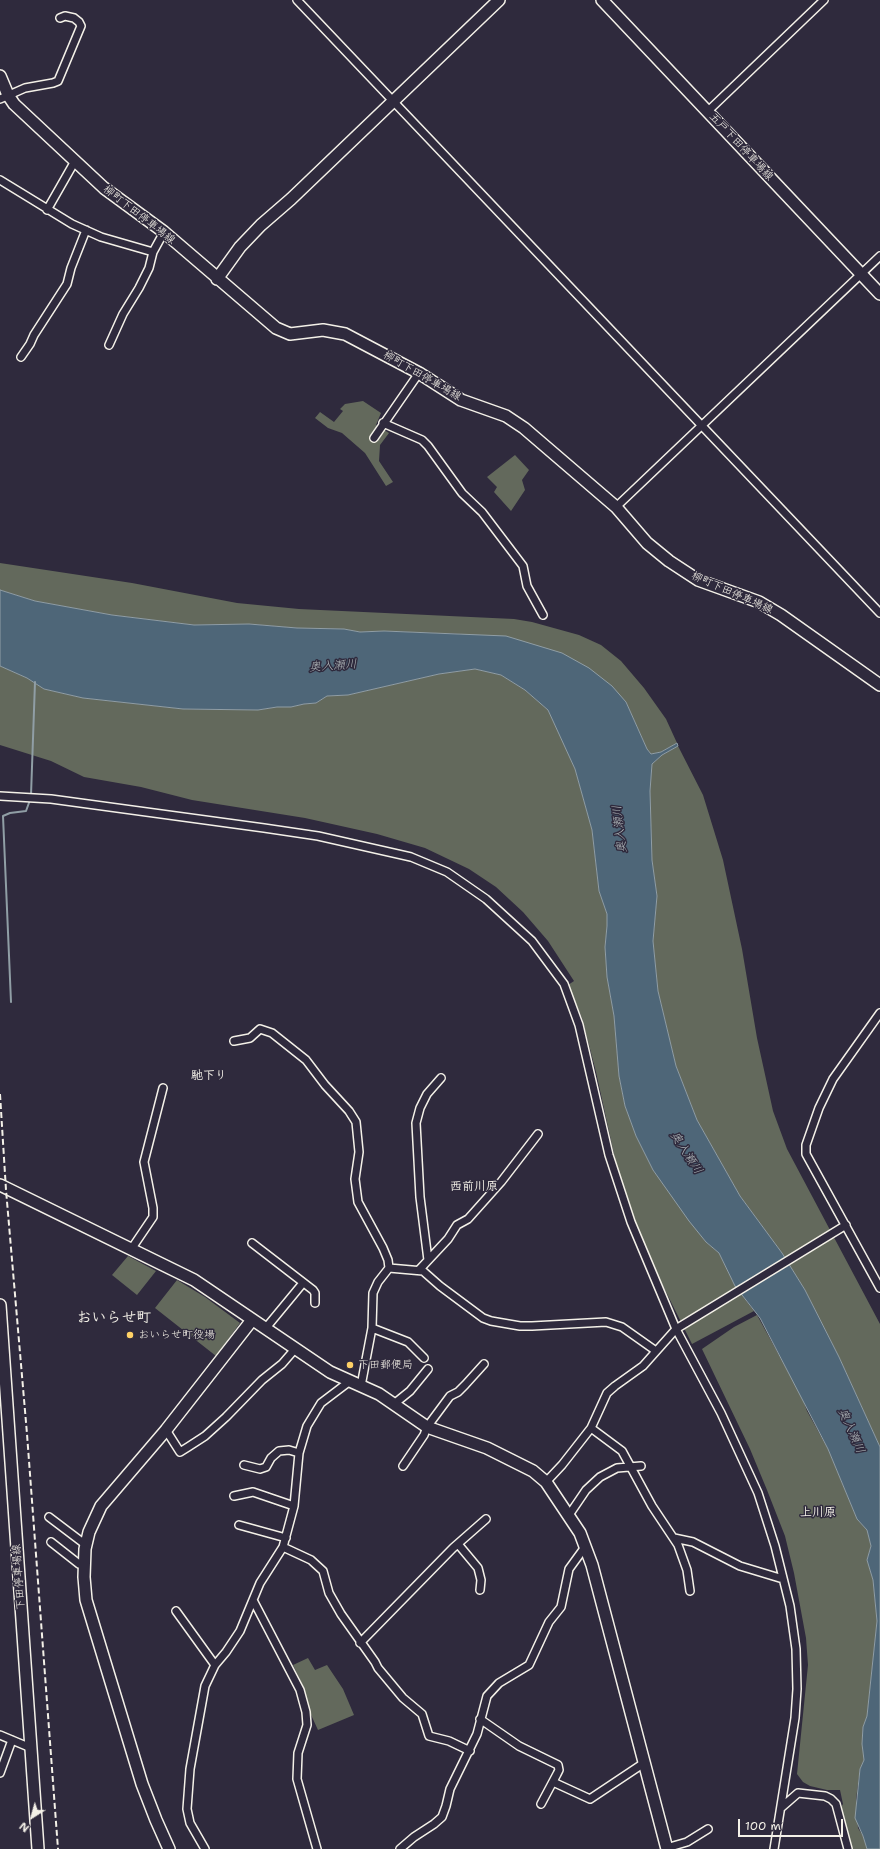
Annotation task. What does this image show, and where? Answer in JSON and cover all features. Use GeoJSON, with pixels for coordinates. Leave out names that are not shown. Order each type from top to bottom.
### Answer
{"type":"FeatureCollection","features":[{"type":"Feature","properties":{"kind":"main road"},"geometry":{"type":"LineString","coordinates":[[217,279],[240,247],[257,228],[291,199],[393,103],[499,0]]}},
{"type":"Feature","properties":{"kind":"main road","name":"五戸下田停車場線"},"geometry":{"type":"LineString","coordinates":[[602,0],[880,294]]}},
{"type":"Feature","properties":{"kind":"main road","name":"柳町下田停車場線"},"geometry":{"type":"LineString","coordinates":[[0,76],[4,97],[14,104],[114,196],[164,232],[276,328],[290,334],[323,330],[345,334],[418,373],[461,400],[506,416],[524,428],[616,507],[647,543],[669,561],[698,580],[759,602],[781,615],[880,685]]}},
{"type":"Feature","properties":{"kind":"main road"},"geometry":{"type":"LineString","coordinates":[[0,1185],[132,1248],[194,1280],[330,1372],[379,1394],[427,1427],[493,1451],[533,1471],[546,1482],[569,1515],[592,1565],[667,1848]]}},
{"type":"Feature","properties":{"kind":"main road","name":"下田停車場線"},"geometry":{"type":"LineString","coordinates":[[0,1305],[2,1368],[38,1849]]}},
{"type":"Feature","properties":{"kind":"main road"},"geometry":{"type":"LineString","coordinates":[[169,1849],[142,1784],[86,1600],[84,1565],[86,1545],[94,1518],[101,1506],[166,1430],[252,1320]]}},
{"type":"Feature","properties":{"kind":"street"},"geometry":{"type":"LineString","coordinates":[[297,0],[393,103],[703,425],[880,613]]}},
{"type":"Feature","properties":{"kind":"street"},"geometry":{"type":"LineString","coordinates":[[707,112],[824,0]]}},
{"type":"Feature","properties":{"kind":"street"},"geometry":{"type":"LineString","coordinates":[[4,97],[25,88],[53,83],[61,77],[80,26],[79,22],[74,18],[65,16],[60,18]]}},
{"type":"Feature","properties":{"kind":"street"},"geometry":{"type":"LineString","coordinates":[[47,210],[75,161]]}},
{"type":"Feature","properties":{"kind":"street"},"geometry":{"type":"LineString","coordinates":[[0,180],[47,210],[86,230],[154,252]]}},
{"type":"Feature","properties":{"kind":"street"},"geometry":{"type":"LineString","coordinates":[[21,357],[67,284],[70,268],[86,230]]}},
{"type":"Feature","properties":{"kind":"street"},"geometry":{"type":"LineString","coordinates":[[109,345],[123,314],[146,275],[154,252],[164,232]]}},
{"type":"Feature","properties":{"kind":"street"},"geometry":{"type":"LineString","coordinates":[[616,507],[880,256]]}},
{"type":"Feature","properties":{"kind":"street"},"geometry":{"type":"LineString","coordinates":[[374,438],[418,373]]}},
{"type":"Feature","properties":{"kind":"street"},"geometry":{"type":"LineString","coordinates":[[383,423],[422,440],[428,446],[462,493],[482,512],[523,566],[527,586],[543,615]]}},
{"type":"Feature","properties":{"kind":"street"},"geometry":{"type":"LineString","coordinates":[[0,796],[58,800],[256,826],[326,838],[411,857],[447,872],[486,899],[532,941],[564,984],[579,1025],[609,1156],[631,1222],[678,1328],[721,1413],[755,1486],[775,1546],[790,1606],[796,1649],[798,1689],[782,1807],[774,1849]]}},
{"type":"Feature","properties":{"kind":"street"},"geometry":{"type":"LineString","coordinates":[[880,1013],[834,1079],[819,1108],[806,1145],[806,1154],[844,1226],[880,1288]]}},
{"type":"Feature","properties":{"kind":"street"},"geometry":{"type":"LineString","coordinates":[[234,1041],[250,1038],[260,1029],[272,1033],[306,1060],[325,1085],[349,1111],[356,1122],[359,1152],[355,1179],[358,1202],[383,1248],[388,1260],[389,1268],[378,1282],[373,1293],[372,1328],[361,1386]]}},
{"type":"Feature","properties":{"kind":"street"},"geometry":{"type":"LineString","coordinates":[[428,1260],[420,1197],[416,1123],[420,1108],[427,1094],[441,1078]]}},
{"type":"Feature","properties":{"kind":"street"},"geometry":{"type":"LineString","coordinates":[[132,1248],[153,1217],[153,1208],[144,1162],[163,1088]]}},
{"type":"Feature","properties":{"kind":"street"},"geometry":{"type":"LineString","coordinates":[[419,1270],[448,1239],[458,1225],[468,1219],[501,1182],[538,1134]]}},
{"type":"Feature","properties":{"kind":"street"},"geometry":{"type":"LineString","coordinates":[[546,1482],[562,1465],[591,1428],[607,1393],[643,1366],[678,1328],[844,1226]]}},
{"type":"Feature","properties":{"kind":"street"},"geometry":{"type":"LineString","coordinates":[[252,1243],[315,1293],[315,1303]]}},
{"type":"Feature","properties":{"kind":"street"},"geometry":{"type":"LineString","coordinates":[[389,1268],[423,1270],[440,1286],[483,1318],[520,1326],[606,1322],[622,1327],[656,1351]]}},
{"type":"Feature","properties":{"kind":"street"},"geometry":{"type":"LineString","coordinates":[[265,1329],[303,1283]]}},
{"type":"Feature","properties":{"kind":"street"},"geometry":{"type":"LineString","coordinates":[[372,1328],[408,1342],[424,1358]]}},
{"type":"Feature","properties":{"kind":"street"},"geometry":{"type":"LineString","coordinates":[[166,1430],[180,1452],[188,1448],[205,1436],[226,1417],[262,1380],[282,1364],[295,1349]]}},
{"type":"Feature","properties":{"kind":"street"},"geometry":{"type":"LineString","coordinates":[[402,1466],[424,1435],[427,1427],[450,1396],[465,1385],[484,1364]]}},
{"type":"Feature","properties":{"kind":"street"},"geometry":{"type":"LineString","coordinates":[[394,1404],[410,1391],[428,1369]]}},
{"type":"Feature","properties":{"kind":"street"},"geometry":{"type":"LineString","coordinates":[[205,1849],[190,1823],[187,1809],[187,1797],[203,1697],[209,1676],[215,1665],[240,1631],[260,1583],[283,1547],[294,1506],[299,1453],[308,1426],[321,1403],[350,1381]]}},
{"type":"Feature","properties":{"kind":"street"},"geometry":{"type":"LineString","coordinates":[[591,1428],[618,1446],[622,1451],[652,1506],[674,1538],[687,1570],[690,1591]]}},
{"type":"Feature","properties":{"kind":"street"},"geometry":{"type":"LineString","coordinates":[[244,1465],[260,1469],[266,1467],[271,1458],[279,1451],[289,1450],[299,1453]]}},
{"type":"Feature","properties":{"kind":"street"},"geometry":{"type":"LineString","coordinates":[[569,1515],[586,1490],[600,1477],[617,1468],[642,1466]]}},
{"type":"Feature","properties":{"kind":"street"},"geometry":{"type":"LineString","coordinates":[[234,1496],[253,1492],[294,1506]]}},
{"type":"Feature","properties":{"kind":"street"},"geometry":{"type":"LineString","coordinates":[[49,1518],[86,1545]]}},
{"type":"Feature","properties":{"kind":"street"},"geometry":{"type":"LineString","coordinates":[[360,1643],[458,1544],[486,1519]]}},
{"type":"Feature","properties":{"kind":"street"},"geometry":{"type":"LineString","coordinates":[[239,1525],[286,1538]]}},
{"type":"Feature","properties":{"kind":"street"},"geometry":{"type":"LineString","coordinates":[[674,1538],[693,1542],[740,1566],[783,1579]]}},
{"type":"Feature","properties":{"kind":"street"},"geometry":{"type":"LineString","coordinates":[[51,1542],[79,1564],[84,1565]]}},
{"type":"Feature","properties":{"kind":"street"},"geometry":{"type":"LineString","coordinates":[[458,1544],[478,1568],[481,1580],[480,1590]]}},
{"type":"Feature","properties":{"kind":"street"},"geometry":{"type":"LineString","coordinates":[[283,1547],[311,1560],[323,1571],[332,1601],[378,1668],[403,1698],[422,1714],[429,1736],[449,1741],[470,1751]]}},
{"type":"Feature","properties":{"kind":"street"},"geometry":{"type":"LineString","coordinates":[[400,1849],[442,1817],[450,1789],[470,1751],[487,1696],[493,1687],[529,1665],[549,1622],[561,1607],[569,1569],[585,1547]]}},
{"type":"Feature","properties":{"kind":"street"},"geometry":{"type":"LineString","coordinates":[[253,1600],[259,1615],[300,1690],[307,1725],[298,1753],[297,1779],[316,1849]]}},
{"type":"Feature","properties":{"kind":"street"},"geometry":{"type":"LineString","coordinates":[[176,1611],[215,1665]]}},
{"type":"Feature","properties":{"kind":"street"},"geometry":{"type":"LineString","coordinates":[[480,1719],[519,1746],[558,1766],[559,1770],[541,1804]]}},
{"type":"Feature","properties":{"kind":"street"},"geometry":{"type":"LineString","coordinates":[[0,1735],[31,1748]]}},
{"type":"Feature","properties":{"kind":"street"},"geometry":{"type":"LineString","coordinates":[[0,1773],[12,1740]]}},
{"type":"Feature","properties":{"kind":"street"},"geometry":{"type":"LineString","coordinates":[[553,1782],[590,1798],[644,1763]]}},
{"type":"Feature","properties":{"kind":"street"},"geometry":{"type":"LineString","coordinates":[[782,1807],[798,1793],[825,1796],[831,1799],[836,1804],[848,1849]]}},
{"type":"Feature","properties":{"kind":"street"},"geometry":{"type":"LineString","coordinates":[[667,1848],[687,1842],[708,1829]]}},
{"type":"Feature","properties":{"kind":"green space"},"geometry":{"type":"Polygon","coordinates":[[[363,401],[381,413],[376,425],[389,433],[380,445],[379,461],[393,482],[386,486],[365,453],[342,433],[328,428],[315,418],[320,412],[334,422],[343,411],[340,409],[345,404],[363,401]]]}},
{"type":"Feature","properties":{"kind":"green space"},"geometry":{"type":"Polygon","coordinates":[[[515,455],[529,470],[522,480],[525,490],[511,511],[494,492],[497,487],[487,477],[515,455]]]}},
{"type":"Feature","properties":{"kind":"green space"},"geometry":{"type":"Polygon","coordinates":[[[0,563],[132,583],[237,603],[299,609],[514,619],[532,622],[579,635],[601,645],[621,661],[644,688],[666,719],[677,743],[661,752],[651,754],[647,749],[626,702],[461,634],[384,631],[360,632],[344,629],[297,628],[249,624],[194,625],[112,615],[35,601],[0,590],[0,563]]]}},
{"type":"Feature","properties":{"kind":"green space"},"geometry":{"type":"Polygon","coordinates":[[[0,666],[27,678],[44,689],[83,698],[183,709],[258,710],[277,707],[291,707],[316,703],[327,696],[348,695],[439,674],[475,669],[501,675],[525,690],[548,710],[561,737],[575,769],[592,830],[599,891],[607,914],[605,947],[607,977],[614,1016],[619,1076],[625,1106],[636,1136],[653,1170],[706,1242],[719,1253],[735,1286],[754,1311],[692,1344],[657,1274],[636,1223],[617,1168],[596,1072],[582,1018],[568,985],[574,981],[548,941],[523,912],[496,887],[469,869],[425,848],[377,834],[305,818],[192,800],[141,787],[84,777],[51,761],[0,745],[0,666]]]}},
{"type":"Feature","properties":{"kind":"green space"},"geometry":{"type":"Polygon","coordinates":[[[678,746],[703,795],[723,860],[742,949],[757,1038],[773,1111],[787,1149],[880,1324],[880,1447],[839,1357],[805,1290],[782,1253],[740,1196],[697,1120],[676,1066],[658,991],[653,941],[657,896],[652,860],[650,791],[652,764],[662,755],[678,746]]]}},
{"type":"Feature","properties":{"kind":"green space"},"geometry":{"type":"Polygon","coordinates":[[[128,1256],[156,1271],[137,1295],[112,1275],[128,1256]]]}},
{"type":"Feature","properties":{"kind":"green space"},"geometry":{"type":"Polygon","coordinates":[[[177,1280],[205,1297],[240,1323],[216,1356],[155,1308],[177,1280]]]}},
{"type":"Feature","properties":{"kind":"green space"},"geometry":{"type":"Polygon","coordinates":[[[757,1315],[802,1397],[807,1411],[828,1449],[857,1519],[867,1530],[871,1546],[867,1560],[873,1580],[877,1621],[867,1716],[863,1727],[862,1744],[864,1760],[860,1769],[856,1799],[858,1828],[863,1836],[867,1849],[851,1849],[840,1809],[843,1804],[840,1790],[827,1790],[810,1786],[803,1782],[797,1774],[808,1665],[806,1638],[794,1573],[785,1536],[767,1490],[750,1449],[702,1349],[734,1327],[757,1315]]]}},
{"type":"Feature","properties":{"kind":"green space"},"geometry":{"type":"Polygon","coordinates":[[[308,1658],[315,1670],[327,1665],[343,1689],[354,1715],[318,1730],[306,1704],[304,1688],[293,1665],[308,1658]]]}},
{"type":"Feature","properties":{"kind":"water","name":"奥入瀬川"},"geometry":{"type":"Polygon","coordinates":[[[0,590],[35,601],[112,615],[194,625],[249,624],[297,628],[344,629],[360,632],[384,631],[506,636],[562,653],[589,668],[612,686],[626,702],[647,749],[651,754],[661,752],[677,743],[678,746],[662,755],[652,764],[650,791],[652,860],[657,896],[653,941],[658,991],[676,1066],[697,1120],[740,1196],[782,1253],[805,1290],[839,1357],[880,1447],[880,1849],[867,1849],[855,1818],[860,1769],[864,1760],[862,1744],[863,1727],[867,1716],[877,1621],[873,1580],[867,1560],[871,1546],[867,1530],[857,1519],[828,1449],[760,1318],[735,1286],[719,1253],[706,1242],[689,1221],[653,1170],[636,1136],[625,1106],[619,1076],[614,1016],[607,977],[605,947],[607,914],[599,891],[592,830],[575,769],[548,710],[525,690],[501,675],[475,669],[439,674],[348,695],[327,696],[316,703],[258,710],[183,709],[83,698],[44,689],[27,678],[0,666],[0,590]]]}},
{"type":"Feature","properties":{"kind":"waterway"},"geometry":{"type":"LineString","coordinates":[[31,795],[35,682]]}},
{"type":"Feature","properties":{"kind":"waterway"},"geometry":{"type":"LineString","coordinates":[[11,1002],[3,816],[10,813],[26,811],[30,800]]}},
{"type":"Feature","properties":{"kind":"railway"},"geometry":{"type":"LineString","coordinates":[[0,1094],[6,1190],[27,1434],[58,1849]]}},
{"type":"Feature","properties":{"kind":"place","name":"おいらせ町役場"},"geometry":{"type":"Point","coordinates":[130,1335]}},
{"type":"Feature","properties":{"kind":"place","name":"下田郵便局"},"geometry":{"type":"Point","coordinates":[350,1365]}},
{"type":"Feature","properties":{"kind":"district","name":"馳下り"},"geometry":{"type":"Point","coordinates":[209,1076]}},
{"type":"Feature","properties":{"kind":"district","name":"西前川原"},"geometry":{"type":"Point","coordinates":[474,1187]}},
{"type":"Feature","properties":{"kind":"district","name":"おいらせ町"},"geometry":{"type":"Point","coordinates":[114,1318]}},
{"type":"Feature","properties":{"kind":"district","name":"上川原"},"geometry":{"type":"Point","coordinates":[818,1513]}}]}
